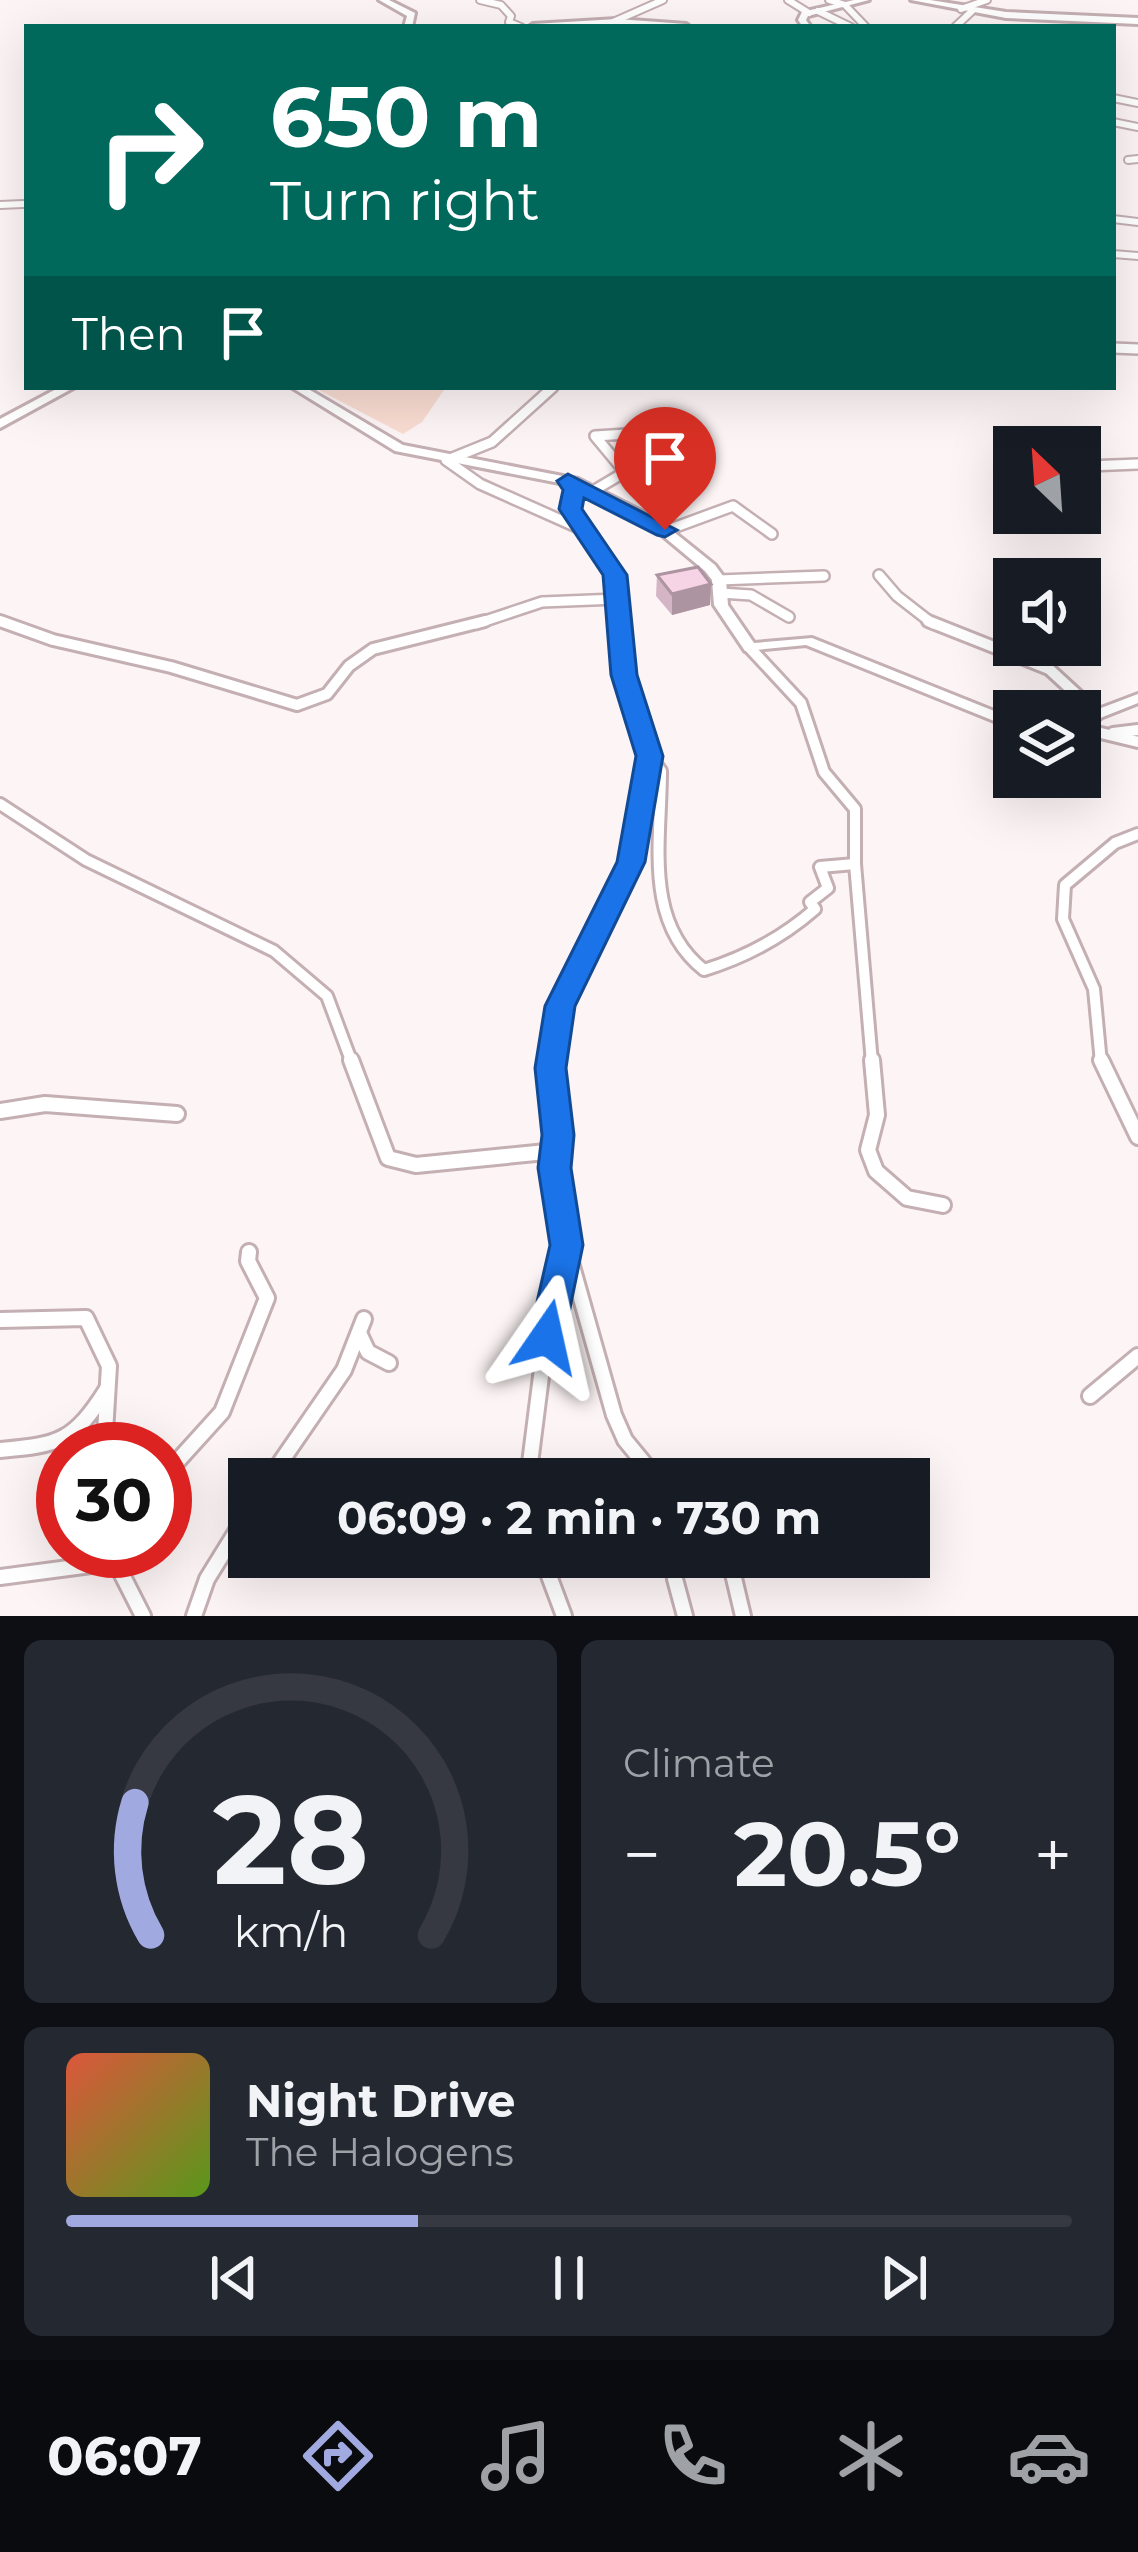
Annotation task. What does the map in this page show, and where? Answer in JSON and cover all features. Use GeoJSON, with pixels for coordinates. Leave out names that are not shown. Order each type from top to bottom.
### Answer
{"type":"FeatureCollection","features":[{"type":"Feature","properties":{"kind":"street"},"geometry":{"type":"LineString","coordinates":[[383,0],[412,15],[409,24]]}},
{"type":"Feature","properties":{"kind":"street"},"geometry":{"type":"LineString","coordinates":[[480,0],[501,5],[514,24]]}},
{"type":"Feature","properties":{"kind":"street"},"geometry":{"type":"LineString","coordinates":[[614,22],[663,0]]}},
{"type":"Feature","properties":{"kind":"street"},"geometry":{"type":"LineString","coordinates":[[788,0],[843,24]]}},
{"type":"Feature","properties":{"kind":"street"},"geometry":{"type":"LineString","coordinates":[[829,0],[845,5],[863,24]]}},
{"type":"Feature","properties":{"kind":"street"},"geometry":{"type":"LineString","coordinates":[[805,24],[801,16],[865,0]]}},
{"type":"Feature","properties":{"kind":"street"},"geometry":{"type":"LineString","coordinates":[[915,0],[1055,22],[1138,21]]}},
{"type":"Feature","properties":{"kind":"street"},"geometry":{"type":"LineString","coordinates":[[957,24],[967,10],[987,0]]}},
{"type":"Feature","properties":{"kind":"street"},"geometry":{"type":"LineString","coordinates":[[582,24],[643,24]]}},
{"type":"Feature","properties":{"kind":"street"},"geometry":{"type":"LineString","coordinates":[[0,205],[23,203]]}},
{"type":"Feature","properties":{"kind":"street"},"geometry":{"type":"LineString","coordinates":[[3,419],[63,390]]}},
{"type":"Feature","properties":{"kind":"street"},"geometry":{"type":"LineString","coordinates":[[302,390],[399,448],[568,481],[593,491],[665,530],[719,587],[751,595],[789,617]]}},
{"type":"Feature","properties":{"kind":"street"},"geometry":{"type":"LineString","coordinates":[[446,460],[492,442],[550,390]]}},
{"type":"Feature","properties":{"kind":"street"},"geometry":{"type":"LineString","coordinates":[[593,491],[625,472],[595,436],[627,434]]}},
{"type":"Feature","properties":{"kind":"street"},"geometry":{"type":"LineString","coordinates":[[446,460],[480,484],[584,531]]}},
{"type":"Feature","properties":{"kind":"street"},"geometry":{"type":"LineString","coordinates":[[1101,465],[1138,464]]}},
{"type":"Feature","properties":{"kind":"street"},"geometry":{"type":"LineString","coordinates":[[568,481],[574,490],[570,509],[615,575],[624,675],[650,756],[661,771],[661,914],[686,956],[704,970],[769,944],[815,909],[811,902],[828,889],[820,867],[855,864]]}},
{"type":"Feature","properties":{"kind":"street"},"geometry":{"type":"LineString","coordinates":[[665,530],[733,506],[772,534]]}},
{"type":"Feature","properties":{"kind":"street"},"geometry":{"type":"LineString","coordinates":[[879,575],[898,601],[934,628],[1042,666],[1075,690]]}},
{"type":"Feature","properties":{"kind":"street"},"geometry":{"type":"LineString","coordinates":[[719,587],[824,576]]}},
{"type":"Feature","properties":{"kind":"street"},"geometry":{"type":"LineString","coordinates":[[719,587],[721,605],[750,647],[801,703],[824,772],[855,809],[855,864],[877,1115],[868,1150],[876,1171],[907,1198],[943,1205]]}},
{"type":"Feature","properties":{"kind":"street"},"geometry":{"type":"LineString","coordinates":[[0,621],[53,640],[171,667],[290,706],[320,698],[349,666],[373,649],[467,627],[542,602],[617,598]]}},
{"type":"Feature","properties":{"kind":"street"},"geometry":{"type":"LineString","coordinates":[[750,647],[807,641],[993,716]]}},
{"type":"Feature","properties":{"kind":"street"},"geometry":{"type":"LineString","coordinates":[[1101,713],[1138,698]]}},
{"type":"Feature","properties":{"kind":"street"},"geometry":{"type":"LineString","coordinates":[[1110,734],[1138,730]]}},
{"type":"Feature","properties":{"kind":"street"},"geometry":{"type":"LineString","coordinates":[[1101,731],[1138,742]]}},
{"type":"Feature","properties":{"kind":"street"},"geometry":{"type":"LineString","coordinates":[[637,1458],[614,1415],[566,1245],[550,1068],[560,1006],[631,862],[650,756]]}},
{"type":"Feature","properties":{"kind":"street"},"geometry":{"type":"LineString","coordinates":[[0,804],[83,859],[267,945],[308,975],[327,996],[388,1158],[416,1165],[556,1151]]}},
{"type":"Feature","properties":{"kind":"street"},"geometry":{"type":"LineString","coordinates":[[1138,835],[1115,843],[1065,884],[1063,919],[1094,989],[1101,1064],[1138,1137]]}},
{"type":"Feature","properties":{"kind":"street"},"geometry":{"type":"LineString","coordinates":[[0,1111],[45,1104],[177,1114]]}},
{"type":"Feature","properties":{"kind":"street"},"geometry":{"type":"LineString","coordinates":[[530,1458],[549,1321],[566,1245]]}},
{"type":"Feature","properties":{"kind":"street"},"geometry":{"type":"LineString","coordinates":[[192,1445],[222,1412],[269,1294],[248,1261],[249,1252]]}},
{"type":"Feature","properties":{"kind":"street"},"geometry":{"type":"LineString","coordinates":[[0,1320],[16,1325],[69,1314],[86,1318],[109,1366],[106,1422]]}},
{"type":"Feature","properties":{"kind":"street"},"geometry":{"type":"LineString","coordinates":[[283,1458],[344,1370],[362,1326],[368,1352],[389,1363]]}},
{"type":"Feature","properties":{"kind":"street"},"geometry":{"type":"LineString","coordinates":[[1090,1396],[1138,1356]]}},
{"type":"Feature","properties":{"kind":"street"},"geometry":{"type":"LineString","coordinates":[[0,1450],[46,1446],[79,1435],[108,1388]]}},
{"type":"Feature","properties":{"kind":"street"},"geometry":{"type":"LineString","coordinates":[[194,1616],[207,1579],[228,1544]]}},
{"type":"Feature","properties":{"kind":"street"},"geometry":{"type":"LineString","coordinates":[[0,1577],[36,1570]]}},
{"type":"Feature","properties":{"kind":"street"},"geometry":{"type":"LineString","coordinates":[[123,1578],[143,1616]]}},
{"type":"Feature","properties":{"kind":"street"},"geometry":{"type":"LineString","coordinates":[[550,1578],[564,1616]]}},
{"type":"Feature","properties":{"kind":"street"},"geometry":{"type":"LineString","coordinates":[[734,1578],[743,1616]]}},
{"type":"Feature","properties":{"kind":"street"},"geometry":{"type":"LineString","coordinates":[[675,1580],[685,1616]]}},
{"type":"Feature","properties":{"kind":"shaded area"},"geometry":{"type":"Polygon","coordinates":[[[319,390],[444,390],[422,422],[403,434],[319,390]]]}},
{"type":"Feature","properties":{"kind":"building"},"geometry":{"type":"Polygon","coordinates":[[[698,567],[711,584],[672,594],[657,575],[698,567]]]}},
{"type":"Feature","properties":{"kind":"route"},"geometry":{"type":"LineString","coordinates":[[547,1337],[566,1245],[555,1168],[558,1135],[550,1068],[560,1006],[631,862],[650,756],[624,675],[615,575],[570,509],[574,490],[568,481],[665,530]]}}]}
